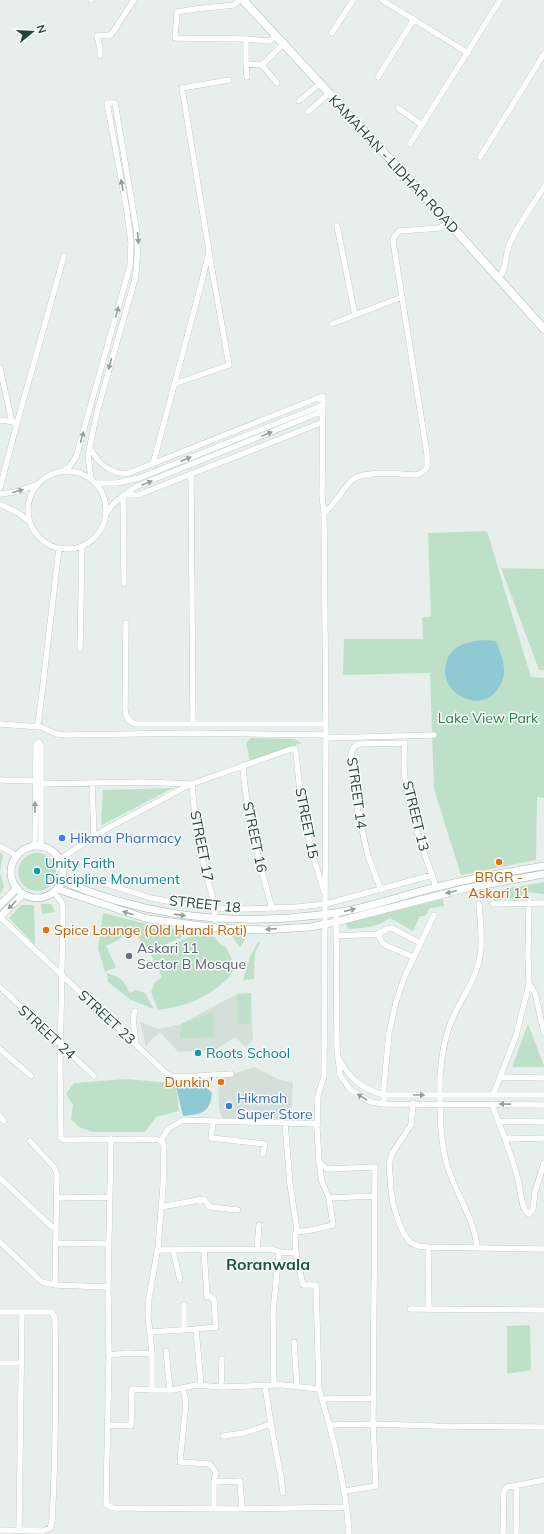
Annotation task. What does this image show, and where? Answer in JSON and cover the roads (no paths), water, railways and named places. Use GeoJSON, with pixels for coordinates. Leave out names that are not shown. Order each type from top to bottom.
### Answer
{"type":"FeatureCollection","features":[{"type":"Feature","properties":{"kind":"main road","name":"KAMAHAN - LIDHAR ROAD"},"geometry":{"type":"LineString","coordinates":[[241,0],[448,222],[544,329]]}},
{"type":"Feature","properties":{"kind":"street"},"geometry":{"type":"LineString","coordinates":[[100,56],[97,36],[111,35],[134,0]]}},
{"type":"Feature","properties":{"kind":"street"},"geometry":{"type":"LineString","coordinates":[[241,0],[234,6],[194,9],[177,12],[175,38],[246,39],[270,41],[275,36]]}},
{"type":"Feature","properties":{"kind":"street"},"geometry":{"type":"LineString","coordinates":[[332,33],[353,0]]}},
{"type":"Feature","properties":{"kind":"street"},"geometry":{"type":"LineString","coordinates":[[382,0],[468,53]]}},
{"type":"Feature","properties":{"kind":"street"},"geometry":{"type":"LineString","coordinates":[[410,144],[500,0]]}},
{"type":"Feature","properties":{"kind":"street"},"geometry":{"type":"LineString","coordinates":[[378,77],[414,20]]}},
{"type":"Feature","properties":{"kind":"street"},"geometry":{"type":"LineString","coordinates":[[246,39],[247,77]]}},
{"type":"Feature","properties":{"kind":"street"},"geometry":{"type":"LineString","coordinates":[[262,65],[283,44]]}},
{"type":"Feature","properties":{"kind":"street"},"geometry":{"type":"LineString","coordinates":[[480,157],[544,54]]}},
{"type":"Feature","properties":{"kind":"street"},"geometry":{"type":"LineString","coordinates":[[246,64],[262,65],[277,83]]}},
{"type":"Feature","properties":{"kind":"street"},"geometry":{"type":"LineString","coordinates":[[174,384],[229,365],[182,88],[228,80]]}},
{"type":"Feature","properties":{"kind":"street"},"geometry":{"type":"LineString","coordinates":[[299,101],[319,84]]}},
{"type":"Feature","properties":{"kind":"street"},"geometry":{"type":"LineString","coordinates":[[308,112],[328,94]]}},
{"type":"Feature","properties":{"kind":"street"},"geometry":{"type":"LineString","coordinates":[[64,471],[76,457],[130,266],[131,243],[127,211],[107,104],[115,103],[136,227],[138,260],[135,279],[97,412],[88,463],[91,478]]}},
{"type":"Feature","properties":{"kind":"street"},"geometry":{"type":"LineString","coordinates":[[398,108],[422,125]]}},
{"type":"Feature","properties":{"kind":"street"},"geometry":{"type":"LineString","coordinates":[[499,278],[503,272],[508,249],[513,237],[544,187]]}},
{"type":"Feature","properties":{"kind":"street"},"geometry":{"type":"LineString","coordinates":[[324,513],[331,508],[351,480],[361,474],[416,475],[422,474],[427,468],[427,454],[393,241],[399,230],[440,228],[448,222]]}},
{"type":"Feature","properties":{"kind":"street"},"geometry":{"type":"LineString","coordinates":[[337,226],[354,315]]}},
{"type":"Feature","properties":{"kind":"street"},"geometry":{"type":"LineString","coordinates":[[153,464],[209,251]]}},
{"type":"Feature","properties":{"kind":"street"},"geometry":{"type":"LineString","coordinates":[[0,487],[15,422],[64,256]]}},
{"type":"Feature","properties":{"kind":"street"},"geometry":{"type":"LineString","coordinates":[[332,324],[402,297]]}},
{"type":"Feature","properties":{"kind":"street"},"geometry":{"type":"LineString","coordinates":[[0,368],[15,422]]}},
{"type":"Feature","properties":{"kind":"street"},"geometry":{"type":"LineString","coordinates":[[90,448],[94,456],[106,468],[121,474],[129,473],[324,396],[322,495],[324,513],[326,904],[324,1077],[318,1095],[317,1124],[319,1162],[322,1182],[329,1198],[333,1225],[296,1232]]}},
{"type":"Feature","properties":{"kind":"street"},"geometry":{"type":"LineString","coordinates":[[96,483],[117,483],[139,478],[323,408]]}},
{"type":"Feature","properties":{"kind":"street"},"geometry":{"type":"LineString","coordinates":[[106,514],[114,503],[135,487],[323,408]]}},
{"type":"Feature","properties":{"kind":"street"},"geometry":{"type":"LineString","coordinates":[[0,420],[15,422]]}},
{"type":"Feature","properties":{"kind":"street"},"geometry":{"type":"LineString","coordinates":[[123,495],[138,495],[323,422]]}},
{"type":"Feature","properties":{"kind":"street"},"geometry":{"type":"LineString","coordinates":[[0,494],[15,492],[36,485],[49,475],[64,471],[73,471],[91,478],[96,483],[104,498],[106,514],[104,522],[98,533],[89,542],[75,548],[59,548],[50,545],[41,539],[35,532],[30,522],[28,507],[32,492],[36,485]]}},
{"type":"Feature","properties":{"kind":"street"},"geometry":{"type":"LineString","coordinates":[[191,474],[192,723]]}},
{"type":"Feature","properties":{"kind":"street"},"geometry":{"type":"LineString","coordinates":[[123,495],[124,584]]}},
{"type":"Feature","properties":{"kind":"street"},"geometry":{"type":"LineString","coordinates":[[0,508],[0,504],[18,513],[30,522]]}},
{"type":"Feature","properties":{"kind":"street"},"geometry":{"type":"LineString","coordinates":[[80,649],[82,546]]}},
{"type":"Feature","properties":{"kind":"street"},"geometry":{"type":"LineString","coordinates":[[36,727],[40,711],[59,548]]}},
{"type":"Feature","properties":{"kind":"street"},"geometry":{"type":"LineString","coordinates":[[126,623],[125,709],[127,718],[136,724],[326,724]]}},
{"type":"Feature","properties":{"kind":"street"},"geometry":{"type":"LineString","coordinates":[[0,724],[36,727],[67,735],[194,733],[326,737],[434,735]]}},
{"type":"Feature","properties":{"kind":"street"},"geometry":{"type":"LineString","coordinates":[[38,782],[41,745],[39,742],[36,745],[38,782],[38,846]]}},
{"type":"Feature","properties":{"kind":"street","name":"STREET 13"},"geometry":{"type":"LineString","coordinates":[[405,743],[405,770],[416,830],[436,887]]}},
{"type":"Feature","properties":{"kind":"street","name":"STREET 14"},"geometry":{"type":"LineString","coordinates":[[381,890],[368,856],[356,805],[351,754],[352,749],[356,745],[360,744],[405,743]]}},
{"type":"Feature","properties":{"kind":"street","name":"STREET 15"},"geometry":{"type":"LineString","coordinates":[[243,765],[295,749],[302,812],[314,859],[326,896]]}},
{"type":"Feature","properties":{"kind":"street"},"geometry":{"type":"LineString","coordinates":[[60,859],[117,822],[192,784],[243,765]]}},
{"type":"Feature","properties":{"kind":"street","name":"STREET 16"},"geometry":{"type":"LineString","coordinates":[[243,765],[244,783],[254,837],[272,908]]}},
{"type":"Feature","properties":{"kind":"street"},"geometry":{"type":"LineString","coordinates":[[0,780],[38,782],[142,782],[192,784]]}},
{"type":"Feature","properties":{"kind":"street"},"geometry":{"type":"LineString","coordinates":[[92,783],[94,836]]}},
{"type":"Feature","properties":{"kind":"street","name":"STREET 17"},"geometry":{"type":"LineString","coordinates":[[192,784],[194,820],[204,868],[215,908],[215,919]]}},
{"type":"Feature","properties":{"kind":"street"},"geometry":{"type":"LineString","coordinates":[[0,846],[17,856]]}},
{"type":"Feature","properties":{"kind":"street"},"geometry":{"type":"LineString","coordinates":[[38,846],[52,851],[60,859],[63,870],[62,881],[55,891],[47,896],[39,898],[23,894],[14,882],[12,868],[17,856],[25,849],[38,846]]}},
{"type":"Feature","properties":{"kind":"street"},"geometry":{"type":"LineString","coordinates":[[62,881],[90,893],[158,912],[215,919],[278,918],[336,913],[489,875],[544,866]]}},
{"type":"Feature","properties":{"kind":"street"},"geometry":{"type":"LineString","coordinates":[[55,891],[148,919],[218,928],[264,930],[310,927],[336,922],[463,888],[544,874]]}},
{"type":"Feature","properties":{"kind":"street","name":"STREET 18"},"geometry":{"type":"LineString","coordinates":[[87,878],[151,898],[183,904],[215,908],[272,908],[326,904],[432,875]]}},
{"type":"Feature","properties":{"kind":"street"},"geometry":{"type":"LineString","coordinates":[[0,905],[17,888]]}},
{"type":"Feature","properties":{"kind":"street"},"geometry":{"type":"LineString","coordinates":[[55,891],[62,903],[63,909],[60,1044],[62,1138],[64,1140],[155,1139],[161,1141],[164,1145],[157,1250],[149,1298],[152,1390]]}},
{"type":"Feature","properties":{"kind":"street"},"geometry":{"type":"LineString","coordinates":[[0,917],[23,894]]}},
{"type":"Feature","properties":{"kind":"street"},"geometry":{"type":"LineString","coordinates":[[493,904],[544,902]]}},
{"type":"Feature","properties":{"kind":"street"},"geometry":{"type":"LineString","coordinates":[[493,1095],[516,1036],[530,984],[528,957],[529,903]]}},
{"type":"Feature","properties":{"kind":"street"},"geometry":{"type":"LineString","coordinates":[[477,1247],[469,1214],[448,1170],[444,1154],[441,1134],[440,1079],[444,1044],[451,1022],[473,980],[480,956],[481,932],[479,904]]}},
{"type":"Feature","properties":{"kind":"street"},"geometry":{"type":"LineString","coordinates":[[336,913],[337,1049],[340,1075],[350,1088],[365,1099],[384,1104],[544,1105]]}},
{"type":"Feature","properties":{"kind":"street"},"geometry":{"type":"LineString","coordinates":[[384,1104],[389,1032],[398,996],[413,957],[434,915]]}},
{"type":"Feature","properties":{"kind":"street","name":"STREET 23"},"geometry":{"type":"LineString","coordinates":[[0,917],[166,1073],[171,1076],[231,1074]]}},
{"type":"Feature","properties":{"kind":"street"},"geometry":{"type":"LineString","coordinates":[[336,936],[378,934],[392,928],[420,943]]}},
{"type":"Feature","properties":{"kind":"street"},"geometry":{"type":"LineString","coordinates":[[378,934],[383,944],[413,957]]}},
{"type":"Feature","properties":{"kind":"street"},"geometry":{"type":"LineString","coordinates":[[530,984],[535,993],[544,1033]]}},
{"type":"Feature","properties":{"kind":"street","name":"STREET 24"},"geometry":{"type":"LineString","coordinates":[[0,987],[94,1076]]}},
{"type":"Feature","properties":{"kind":"street"},"geometry":{"type":"LineString","coordinates":[[135,1011],[133,1019],[136,1044]]}},
{"type":"Feature","properties":{"kind":"street"},"geometry":{"type":"LineString","coordinates":[[0,1049],[31,1076]]}},
{"type":"Feature","properties":{"kind":"street"},"geometry":{"type":"LineString","coordinates":[[338,1059],[355,1081],[372,1092],[384,1095],[544,1095]]}},
{"type":"Feature","properties":{"kind":"street"},"geometry":{"type":"LineString","coordinates":[[500,1077],[544,1078]]}},
{"type":"Feature","properties":{"kind":"street"},"geometry":{"type":"LineString","coordinates":[[413,1103],[411,1125],[393,1152],[389,1163],[393,1204],[399,1223],[410,1242],[418,1246],[428,1247],[544,1249]]}},
{"type":"Feature","properties":{"kind":"street"},"geometry":{"type":"LineString","coordinates":[[492,1104],[519,1181],[523,1207],[528,1214],[533,1208],[535,1192],[544,1163]]}},
{"type":"Feature","properties":{"kind":"street"},"geometry":{"type":"LineString","coordinates":[[161,1141],[168,1129],[182,1120],[317,1124]]}},
{"type":"Feature","properties":{"kind":"street"},"geometry":{"type":"LineString","coordinates":[[498,1121],[544,1122]]}},
{"type":"Feature","properties":{"kind":"street"},"geometry":{"type":"LineString","coordinates":[[213,1122],[211,1138],[265,1144],[263,1154]]}},
{"type":"Feature","properties":{"kind":"street"},"geometry":{"type":"LineString","coordinates":[[285,1123],[290,1184],[297,1230],[295,1236],[296,1253],[303,1285],[316,1285],[320,1388],[345,1491],[349,1534]]}},
{"type":"Feature","properties":{"kind":"street"},"geometry":{"type":"LineString","coordinates":[[505,1139],[544,1138]]}},
{"type":"Feature","properties":{"kind":"street"},"geometry":{"type":"LineString","coordinates":[[111,1139],[106,1504],[113,1508],[242,1509],[347,1507]]}},
{"type":"Feature","properties":{"kind":"street"},"geometry":{"type":"LineString","coordinates":[[30,1141],[54,1167],[57,1174],[55,1285]]}},
{"type":"Feature","properties":{"kind":"street"},"geometry":{"type":"LineString","coordinates":[[319,1162],[327,1169],[375,1167],[373,1424],[376,1486],[345,1491]]}},
{"type":"Feature","properties":{"kind":"street"},"geometry":{"type":"LineString","coordinates":[[0,1178],[52,1227],[56,1228]]}},
{"type":"Feature","properties":{"kind":"street"},"geometry":{"type":"LineString","coordinates":[[329,1198],[375,1196]]}},
{"type":"Feature","properties":{"kind":"street"},"geometry":{"type":"LineString","coordinates":[[57,1198],[110,1197]]}},
{"type":"Feature","properties":{"kind":"street"},"geometry":{"type":"LineString","coordinates":[[161,1207],[204,1199],[210,1207],[238,1210]]}},
{"type":"Feature","properties":{"kind":"street"},"geometry":{"type":"LineString","coordinates":[[257,1249],[259,1225]]}},
{"type":"Feature","properties":{"kind":"street"},"geometry":{"type":"LineString","coordinates":[[0,1242],[42,1282],[55,1285],[108,1287]]}},
{"type":"Feature","properties":{"kind":"street"},"geometry":{"type":"LineString","coordinates":[[56,1243],[109,1244]]}},
{"type":"Feature","properties":{"kind":"street"},"geometry":{"type":"LineString","coordinates":[[428,1247],[429,1309]]}},
{"type":"Feature","properties":{"kind":"street"},"geometry":{"type":"LineString","coordinates":[[157,1250],[272,1248],[279,1252],[296,1253]]}},
{"type":"Feature","properties":{"kind":"street"},"geometry":{"type":"LineString","coordinates":[[173,1250],[180,1280]]}},
{"type":"Feature","properties":{"kind":"street"},"geometry":{"type":"LineString","coordinates":[[150,1332],[196,1330],[216,1327],[214,1300],[210,1296],[207,1297],[204,1250]]}},
{"type":"Feature","properties":{"kind":"street"},"geometry":{"type":"LineString","coordinates":[[274,1384],[273,1312],[279,1252]]}},
{"type":"Feature","properties":{"kind":"street"},"geometry":{"type":"LineString","coordinates":[[184,1305],[184,1330]]}},
{"type":"Feature","properties":{"kind":"street"},"geometry":{"type":"LineString","coordinates":[[410,1309],[544,1310]]}},
{"type":"Feature","properties":{"kind":"street"},"geometry":{"type":"LineString","coordinates":[[0,1312],[52,1312],[55,1318],[56,1405],[55,1462],[52,1521],[50,1528],[43,1531],[0,1530]]}},
{"type":"Feature","properties":{"kind":"street"},"geometry":{"type":"LineString","coordinates":[[19,1530],[22,1312]]}},
{"type":"Feature","properties":{"kind":"street"},"geometry":{"type":"LineString","coordinates":[[196,1330],[201,1385]]}},
{"type":"Feature","properties":{"kind":"street"},"geometry":{"type":"LineString","coordinates":[[294,1342],[297,1386]]}},
{"type":"Feature","properties":{"kind":"street"},"geometry":{"type":"LineString","coordinates":[[166,1351],[170,1390]]}},
{"type":"Feature","properties":{"kind":"street"},"geometry":{"type":"LineString","coordinates":[[109,1355],[127,1353],[152,1354]]}},
{"type":"Feature","properties":{"kind":"street"},"geometry":{"type":"LineString","coordinates":[[221,1386],[222,1359]]}},
{"type":"Feature","properties":{"kind":"street"},"geometry":{"type":"LineString","coordinates":[[0,1363],[21,1363]]}},
{"type":"Feature","properties":{"kind":"street"},"geometry":{"type":"LineString","coordinates":[[108,1425],[131,1426],[132,1389],[170,1390],[201,1385],[265,1386],[274,1384],[320,1388]]}},
{"type":"Feature","properties":{"kind":"street"},"geometry":{"type":"LineString","coordinates":[[265,1386],[283,1493]]}},
{"type":"Feature","properties":{"kind":"street"},"geometry":{"type":"LineString","coordinates":[[183,1388],[186,1403],[180,1462],[210,1464],[216,1473],[214,1482],[214,1509]]}},
{"type":"Feature","properties":{"kind":"street"},"geometry":{"type":"LineString","coordinates":[[322,1399],[373,1398]]}},
{"type":"Feature","properties":{"kind":"street"},"geometry":{"type":"LineString","coordinates":[[222,1436],[244,1433],[271,1424]]}},
{"type":"Feature","properties":{"kind":"street"},"geometry":{"type":"LineString","coordinates":[[330,1425],[373,1424],[544,1427]]}},
{"type":"Feature","properties":{"kind":"street"},"geometry":{"type":"LineString","coordinates":[[503,1534],[504,1490],[508,1487],[544,1480]]}},
{"type":"Feature","properties":{"kind":"street"},"geometry":{"type":"LineString","coordinates":[[214,1482],[240,1481],[242,1509]]}},
{"type":"Feature","properties":{"kind":"street"},"geometry":{"type":"LineString","coordinates":[[516,1534],[517,1485]]}},
{"type":"Feature","properties":{"kind":"water"},"geometry":{"type":"Polygon","coordinates":[[[482,640],[496,641],[504,666],[504,674],[499,687],[491,696],[482,700],[472,700],[462,697],[454,691],[448,682],[445,672],[447,660],[453,651],[461,645],[482,640]]]}},
{"type":"Feature","properties":{"kind":"water"},"geometry":{"type":"Polygon","coordinates":[[[205,1086],[212,1093],[209,1105],[203,1112],[183,1116],[176,1087],[205,1086]]]}},
{"type":"Feature","properties":{"kind":"place","name":"Hikma Pharmacy"},"geometry":{"type":"Point","coordinates":[62,838]}},
{"type":"Feature","properties":{"kind":"place","name":"BRGR - Askari 11"},"geometry":{"type":"Point","coordinates":[499,862]}},
{"type":"Feature","properties":{"kind":"place","name":"Unity Faith Discipline Monument"},"geometry":{"type":"Point","coordinates":[37,871]}},
{"type":"Feature","properties":{"kind":"place","name":"Spice Lounge (Old Handi Roti)"},"geometry":{"type":"Point","coordinates":[46,930]}},
{"type":"Feature","properties":{"kind":"place","name":"Askari 11 Sector B Mosque"},"geometry":{"type":"Point","coordinates":[129,956]}},
{"type":"Feature","properties":{"kind":"place","name":"Roots School"},"geometry":{"type":"Point","coordinates":[198,1053]}},
{"type":"Feature","properties":{"kind":"place","name":"Dunkin'"},"geometry":{"type":"Point","coordinates":[221,1082]}},
{"type":"Feature","properties":{"kind":"place","name":"Hikmah Super Store"},"geometry":{"type":"Point","coordinates":[229,1106]}},
{"type":"Feature","properties":{"kind":"district","name":"Roranwala"},"geometry":{"type":"Point","coordinates":[268,1264]}},
{"type":"Feature","properties":{"kind":"park label","name":"Lake View Park"},"geometry":{"type":"Point","coordinates":[488,718]}}]}
